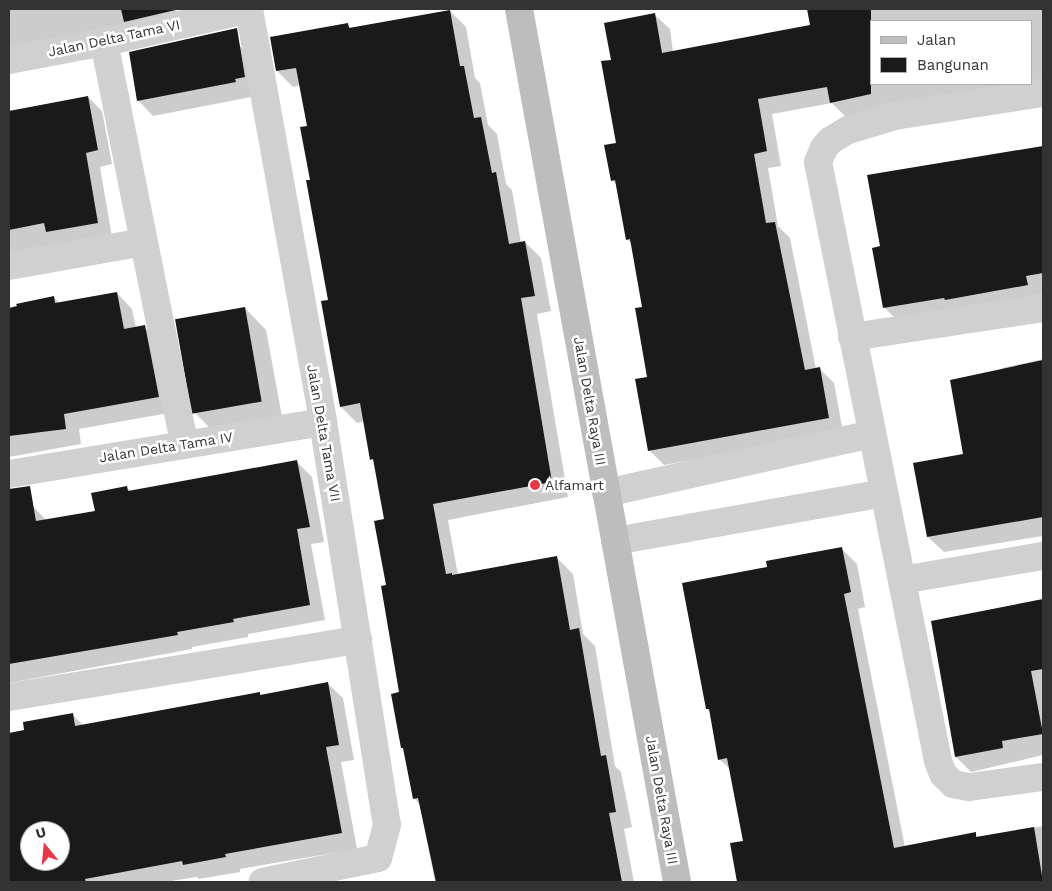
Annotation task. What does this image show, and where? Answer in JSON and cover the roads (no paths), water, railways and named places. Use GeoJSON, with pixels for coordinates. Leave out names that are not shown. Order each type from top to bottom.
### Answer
{"type":"FeatureCollection","features":[{"type":"Feature","properties":{"kind":"street","name":"Jalan Delta Tama VI"},"geometry":{"type":"LineString","coordinates":[[9,60],[104,42],[249,9]]}},
{"type":"Feature","properties":{"kind":"street","name":"Jalan Delta Tama VII"},"geometry":{"type":"LineString","coordinates":[[249,9],[323,422],[387,825],[378,858],[262,882]]}},
{"type":"Feature","properties":{"kind":"street","name":"Jalan Delta Raya III"},"geometry":{"type":"LineString","coordinates":[[519,9],[677,882]]}},
{"type":"Feature","properties":{"kind":"street"},"geometry":{"type":"LineString","coordinates":[[104,42],[184,443]]}},
{"type":"Feature","properties":{"kind":"street"},"geometry":{"type":"LineString","coordinates":[[1043,93],[895,116],[848,130],[837,136],[824,148],[818,162],[820,180],[938,761],[943,774],[953,784],[969,787],[1043,777]]}},
{"type":"Feature","properties":{"kind":"street"},"geometry":{"type":"LineString","coordinates":[[9,266],[144,242]]}},
{"type":"Feature","properties":{"kind":"street"},"geometry":{"type":"LineString","coordinates":[[852,337],[1043,308]]}},
{"type":"Feature","properties":{"kind":"street","name":"Jalan Delta Tama IV"},"geometry":{"type":"LineString","coordinates":[[9,474],[184,443],[323,422]]}},
{"type":"Feature","properties":{"kind":"street"},"geometry":{"type":"LineString","coordinates":[[606,493],[872,434]]}},
{"type":"Feature","properties":{"kind":"street"},"geometry":{"type":"LineString","coordinates":[[615,541],[884,493]]}},
{"type":"Feature","properties":{"kind":"street"},"geometry":{"type":"LineString","coordinates":[[902,580],[1043,556]]}},
{"type":"Feature","properties":{"kind":"street"},"geometry":{"type":"LineString","coordinates":[[9,697],[358,640]]}},
{"type":"Feature","properties":{"kind":"place","name":"Alfamart"},"geometry":{"type":"Point","coordinates":[535,485]}}]}
